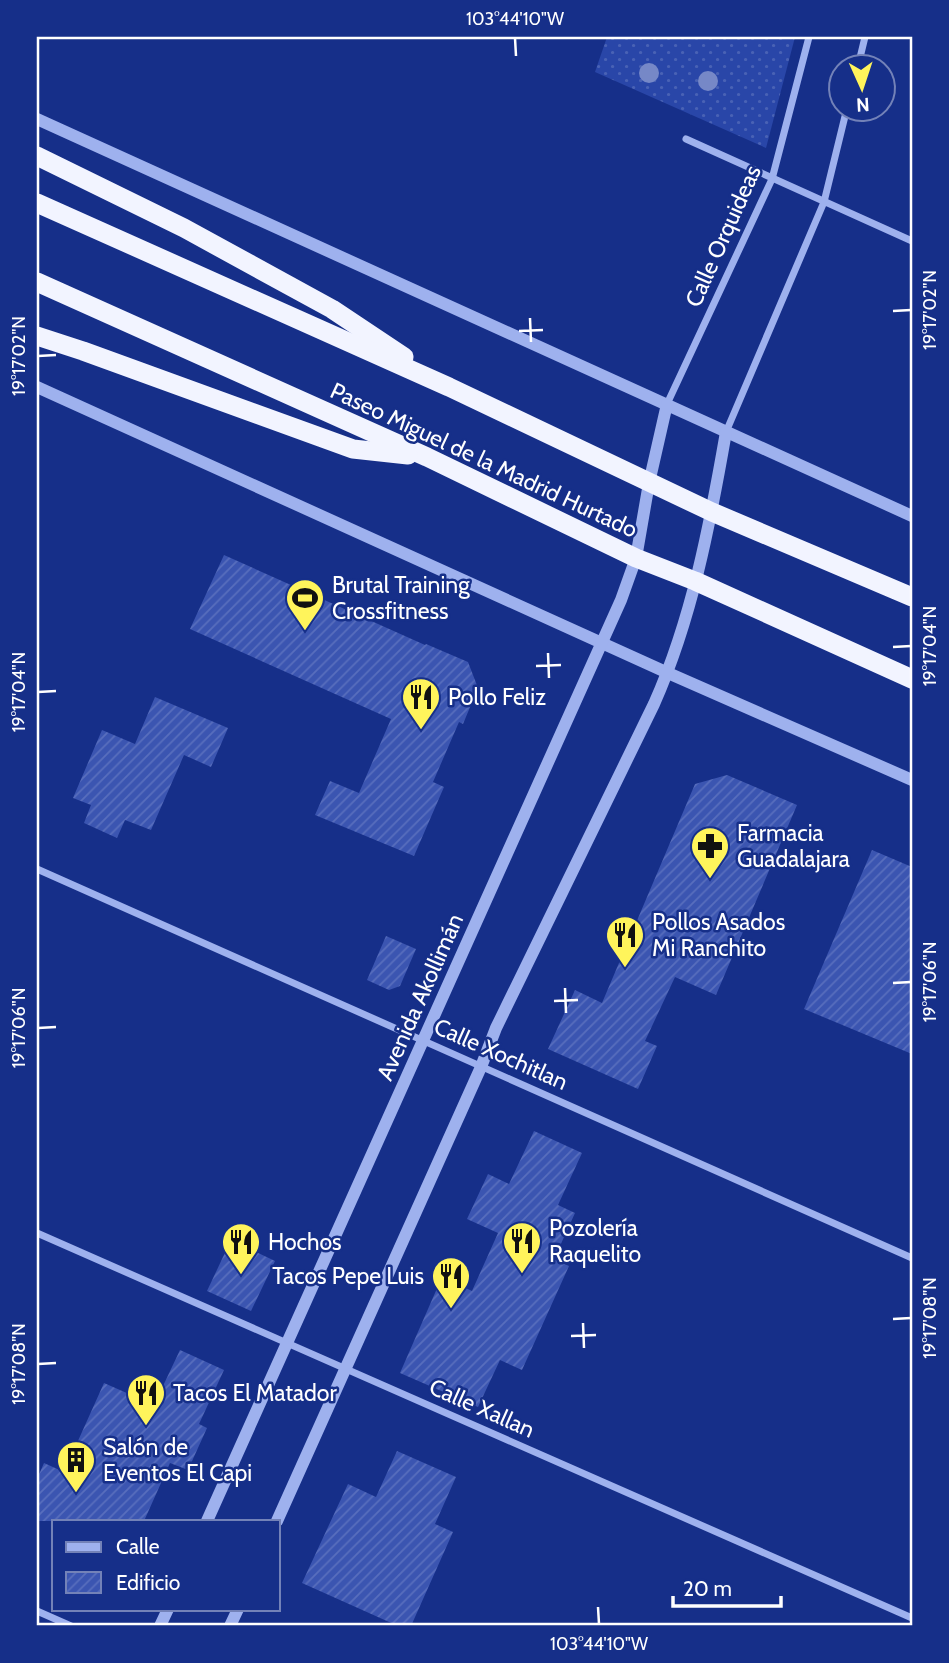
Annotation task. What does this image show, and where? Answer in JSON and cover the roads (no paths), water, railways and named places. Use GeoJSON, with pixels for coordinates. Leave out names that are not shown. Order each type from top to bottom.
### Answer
{"type":"FeatureCollection","features":[{"type":"Feature","properties":{"kind":"highway"},"geometry":{"type":"LineString","coordinates":[[37,156],[184,228],[332,309],[449,387]]}},
{"type":"Feature","properties":{"kind":"highway"},"geometry":{"type":"LineString","coordinates":[[37,203],[449,387],[712,512],[912,597]]}},
{"type":"Feature","properties":{"kind":"highway","name":"Paseo Miguel de la Madrid Hurtado"},"geometry":{"type":"LineString","coordinates":[[37,282],[427,457],[636,558],[695,581],[912,679]]}},
{"type":"Feature","properties":{"kind":"highway"},"geometry":{"type":"LineString","coordinates":[[37,336],[352,449],[427,457]]}},
{"type":"Feature","properties":{"kind":"street","name":"Calle Orquideas"},"geometry":{"type":"LineString","coordinates":[[667,404],[772,178],[808,37]]}},
{"type":"Feature","properties":{"kind":"street"},"geometry":{"type":"LineString","coordinates":[[37,119],[912,516]]}},
{"type":"Feature","properties":{"kind":"street"},"geometry":{"type":"LineString","coordinates":[[277,1520],[481,1067],[496,1028],[668,673],[712,512],[726,432],[824,202],[844,122]]}},
{"type":"Feature","properties":{"kind":"street"},"geometry":{"type":"LineString","coordinates":[[685,139],[912,241]]}},
{"type":"Feature","properties":{"kind":"street"},"geometry":{"type":"LineString","coordinates":[[37,387],[668,673],[912,780]]}},
{"type":"Feature","properties":{"kind":"street","name":"Avenida Akollimán"},"geometry":{"type":"LineString","coordinates":[[207,1520],[621,600],[636,558],[667,404]]}},
{"type":"Feature","properties":{"kind":"street","name":"Calle Xochitlan"},"geometry":{"type":"LineString","coordinates":[[37,869],[912,1258]]}},
{"type":"Feature","properties":{"kind":"street","name":"Calle Xallan"},"geometry":{"type":"LineString","coordinates":[[37,1233],[912,1618]]}},
{"type":"Feature","properties":{"kind":"street"},"geometry":{"type":"LineString","coordinates":[[230,1626],[238,1610]]}},
{"type":"Feature","properties":{"kind":"street"},"geometry":{"type":"LineString","coordinates":[[37,1611],[71,1626]]}},
{"type":"Feature","properties":{"kind":"place","name":"Brutal Training Crossfitness"},"geometry":{"type":"Point","coordinates":[305,632]}},
{"type":"Feature","properties":{"kind":"place","name":"Pollo Feliz"},"geometry":{"type":"Point","coordinates":[421,731]}},
{"type":"Feature","properties":{"kind":"place","name":"Farmacia Guadalajara"},"geometry":{"type":"Point","coordinates":[710,880]}},
{"type":"Feature","properties":{"kind":"place","name":"Pollos Asados Mi Ranchito"},"geometry":{"type":"Point","coordinates":[625,969]}},
{"type":"Feature","properties":{"kind":"place","name":"Pozolería Raquelito"},"geometry":{"type":"Point","coordinates":[522,1275]}},
{"type":"Feature","properties":{"kind":"place","name":"Hochos"},"geometry":{"type":"Point","coordinates":[241,1276]}},
{"type":"Feature","properties":{"kind":"place","name":"Tacos Pepe Luis"},"geometry":{"type":"Point","coordinates":[451,1310]}},
{"type":"Feature","properties":{"kind":"place","name":"Tacos El Matador"},"geometry":{"type":"Point","coordinates":[146,1427]}},
{"type":"Feature","properties":{"kind":"place","name":"Salón de Eventos El Capi"},"geometry":{"type":"Point","coordinates":[76,1494]}}]}
